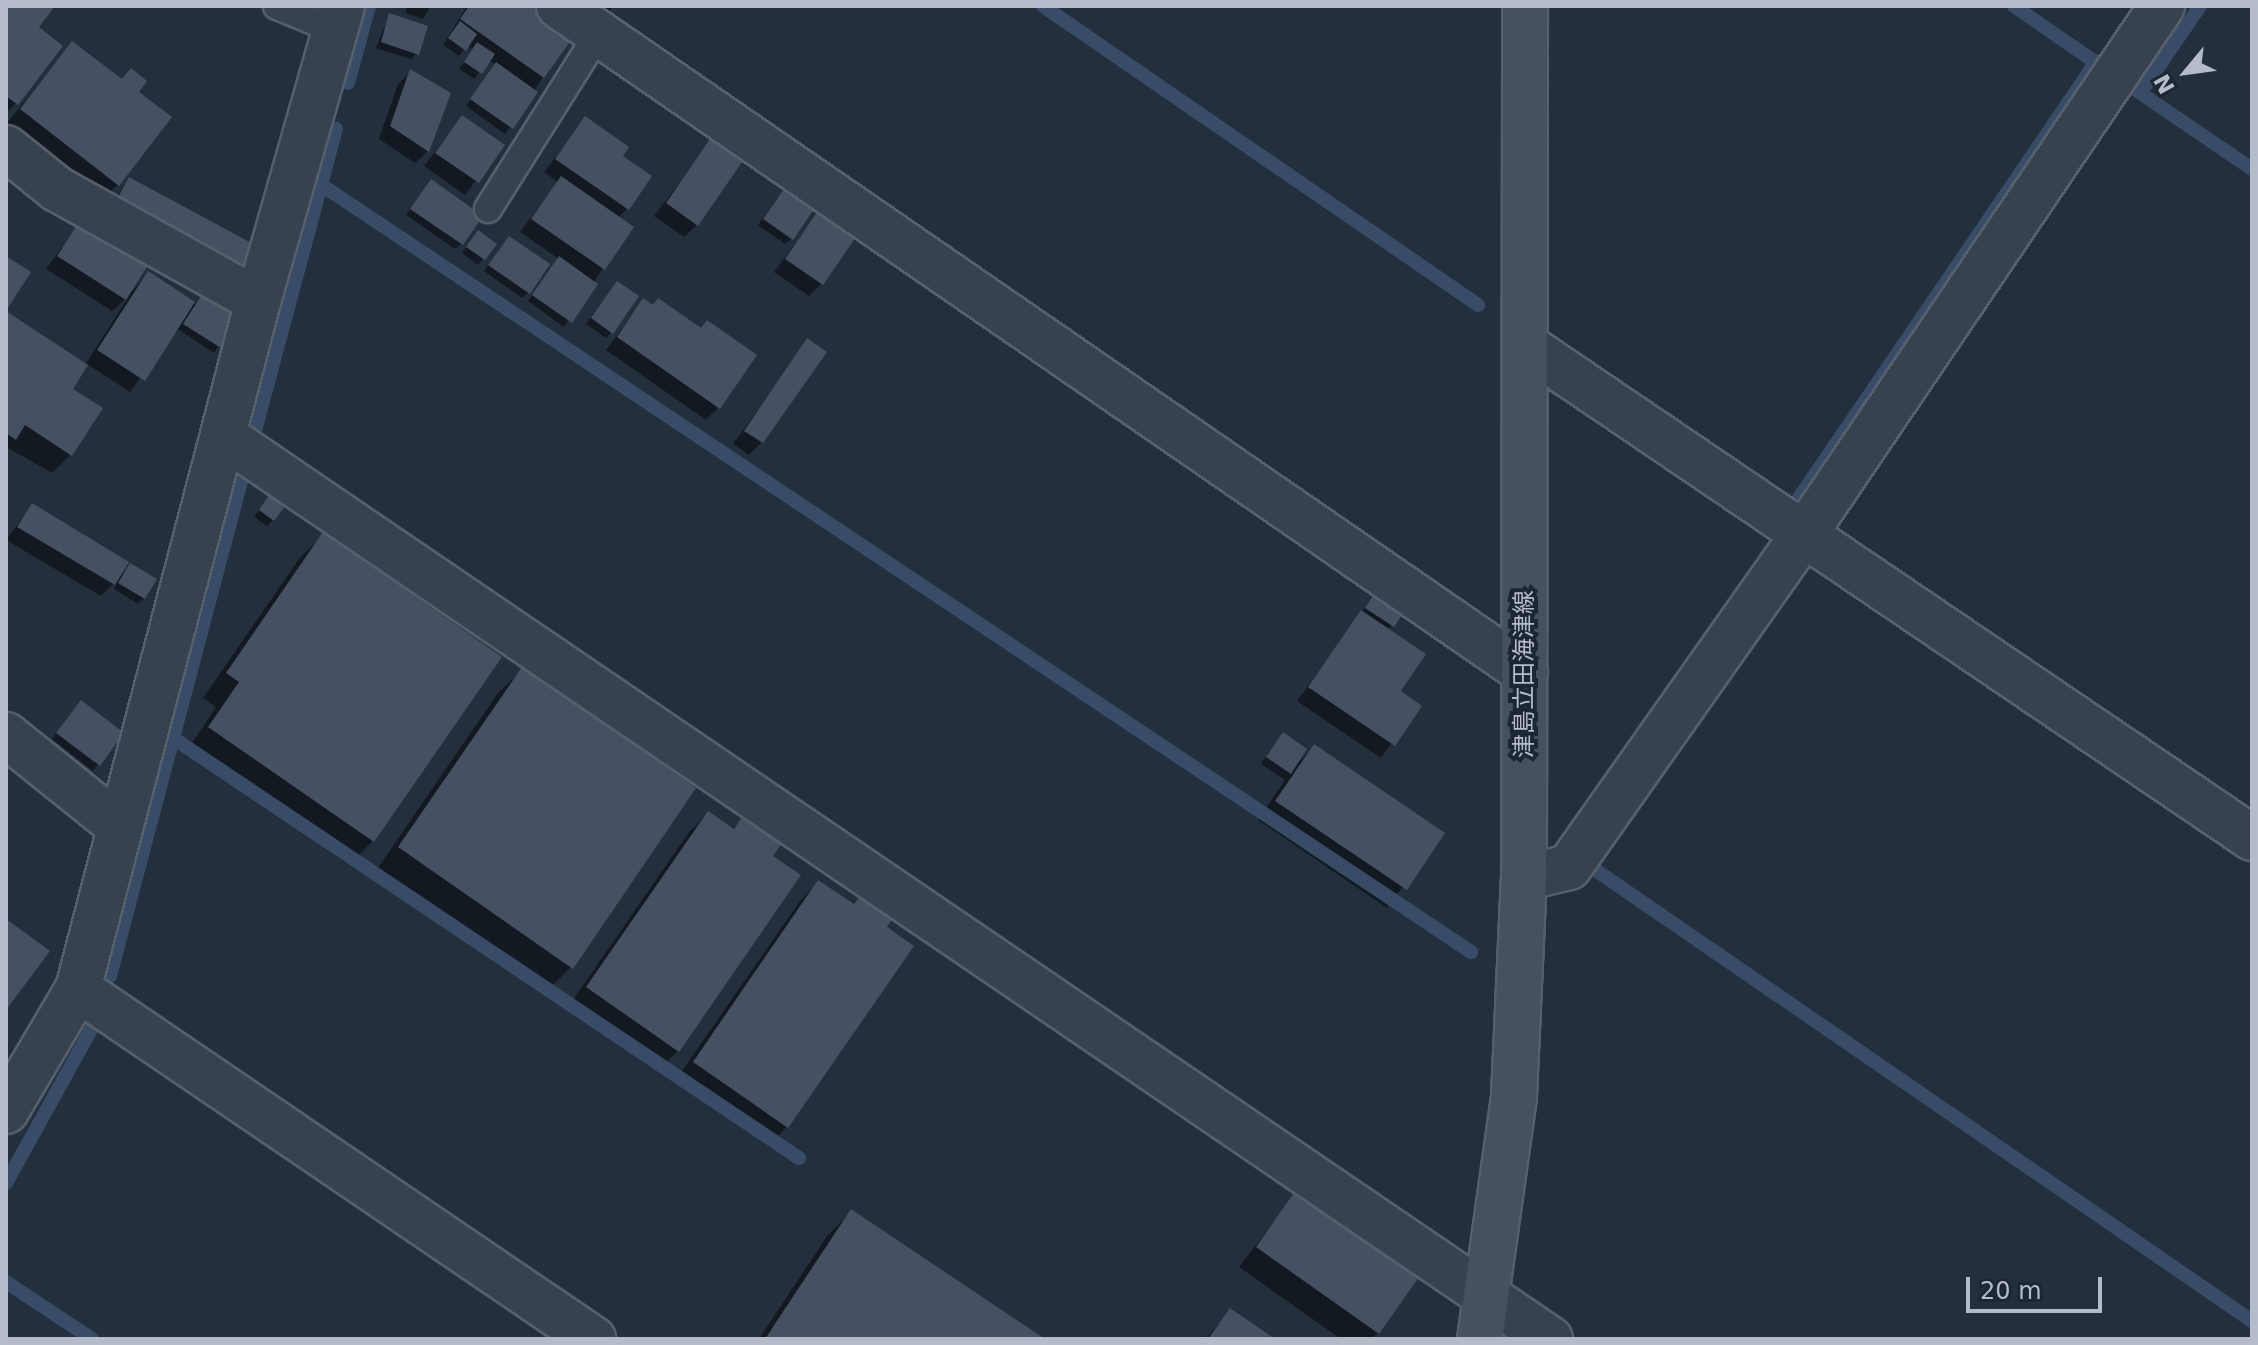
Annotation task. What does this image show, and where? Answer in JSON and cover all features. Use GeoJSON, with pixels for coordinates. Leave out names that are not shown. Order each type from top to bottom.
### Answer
{"type":"FeatureCollection","features":[{"type":"Feature","properties":{"kind":"main road","name":"津島立田海津線"},"geometry":{"type":"LineString","coordinates":[[1480,1339],[1514,1096],[1524,878],[1528,347],[1521,7]]}},
{"type":"Feature","properties":{"kind":"street"},"geometry":{"type":"LineString","coordinates":[[559,6],[1525,672]]}},
{"type":"Feature","properties":{"kind":"street"},"geometry":{"type":"LineString","coordinates":[[1524,878],[1569,867],[1805,533],[2162,6]]}},
{"type":"Feature","properties":{"kind":"street"},"geometry":{"type":"LineString","coordinates":[[6,1111],[18,1063],[78,989],[225,437],[258,301],[339,18]]}},
{"type":"Feature","properties":{"kind":"street"},"geometry":{"type":"LineString","coordinates":[[6,148],[57,189],[258,301]]}},
{"type":"Feature","properties":{"kind":"street"},"geometry":{"type":"LineString","coordinates":[[1528,347],[2252,838]]}},
{"type":"Feature","properties":{"kind":"street"},"geometry":{"type":"LineString","coordinates":[[225,437],[1550,1339]]}},
{"type":"Feature","properties":{"kind":"street"},"geometry":{"type":"LineString","coordinates":[[6,735],[119,826]]}},
{"type":"Feature","properties":{"kind":"street"},"geometry":{"type":"LineString","coordinates":[[78,989],[593,1339]]}},
{"type":"Feature","properties":{"kind":"lane"},"geometry":{"type":"LineString","coordinates":[[277,6],[339,18]]}},
{"type":"Feature","properties":{"kind":"lane"},"geometry":{"type":"LineString","coordinates":[[488,209],[599,33]]}},
{"type":"Feature","properties":{"kind":"building"},"geometry":{"type":"Polygon","coordinates":[[[6,6],[55,6],[39,27],[63,46],[18,105],[6,96],[6,6]]]}},
{"type":"Feature","properties":{"kind":"building"},"geometry":{"type":"Polygon","coordinates":[[[469,6],[531,6],[574,36],[544,78],[460,19],[469,6]]]}},
{"type":"Feature","properties":{"kind":"building"},"geometry":{"type":"Polygon","coordinates":[[[389,13],[428,26],[419,55],[381,42],[389,13]]]}},
{"type":"Feature","properties":{"kind":"building"},"geometry":{"type":"Polygon","coordinates":[[[460,21],[477,34],[466,51],[448,38],[460,21]]]}},
{"type":"Feature","properties":{"kind":"building"},"geometry":{"type":"Polygon","coordinates":[[[72,41],[122,79],[131,68],[147,81],[139,92],[172,117],[119,186],[20,109],[72,41]]]}},
{"type":"Feature","properties":{"kind":"building"},"geometry":{"type":"Polygon","coordinates":[[[477,42],[495,54],[482,74],[464,62],[477,42]]]}},
{"type":"Feature","properties":{"kind":"building"},"geometry":{"type":"Polygon","coordinates":[[[496,62],[538,92],[513,129],[470,99],[496,62]]]}},
{"type":"Feature","properties":{"kind":"building"},"geometry":{"type":"Polygon","coordinates":[[[410,69],[451,93],[429,152],[390,126],[410,69]]]}},
{"type":"Feature","properties":{"kind":"building"},"geometry":{"type":"Polygon","coordinates":[[[462,115],[505,145],[479,183],[435,153],[462,115]]]}},
{"type":"Feature","properties":{"kind":"building"},"geometry":{"type":"Polygon","coordinates":[[[585,116],[629,147],[623,156],[652,176],[629,210],[555,159],[585,116]]]}},
{"type":"Feature","properties":{"kind":"building"},"geometry":{"type":"Polygon","coordinates":[[[710,139],[742,162],[698,226],[666,203],[710,139]]]}},
{"type":"Feature","properties":{"kind":"building"},"geometry":{"type":"Polygon","coordinates":[[[561,176],[634,227],[605,270],[531,219],[561,176]]]}},
{"type":"Feature","properties":{"kind":"building"},"geometry":{"type":"Polygon","coordinates":[[[129,177],[257,246],[245,270],[116,201],[129,177]]]}},
{"type":"Feature","properties":{"kind":"building"},"geometry":{"type":"Polygon","coordinates":[[[431,179],[483,216],[463,245],[410,209],[431,179]]]}},
{"type":"Feature","properties":{"kind":"building"},"geometry":{"type":"Polygon","coordinates":[[[784,189],[814,209],[793,240],[763,219],[784,189]]]}},
{"type":"Feature","properties":{"kind":"building"},"geometry":{"type":"Polygon","coordinates":[[[818,211],[856,237],[823,285],[785,259],[818,211]]]}},
{"type":"Feature","properties":{"kind":"building"},"geometry":{"type":"Polygon","coordinates":[[[82,217],[150,262],[126,300],[57,256],[82,217]]]}},
{"type":"Feature","properties":{"kind":"building"},"geometry":{"type":"Polygon","coordinates":[[[478,230],[497,244],[485,260],[466,247],[478,230]]]}},
{"type":"Feature","properties":{"kind":"building"},"geometry":{"type":"Polygon","coordinates":[[[509,236],[550,264],[530,294],[488,265],[509,236]]]}},
{"type":"Feature","properties":{"kind":"building"},"geometry":{"type":"Polygon","coordinates":[[[6,256],[31,272],[6,311],[6,256]]]}},
{"type":"Feature","properties":{"kind":"building"},"geometry":{"type":"Polygon","coordinates":[[[559,256],[598,284],[572,323],[532,295],[559,256]]]}},
{"type":"Feature","properties":{"kind":"building"},"geometry":{"type":"Polygon","coordinates":[[[148,271],[195,302],[145,381],[97,350],[148,271]]]}},
{"type":"Feature","properties":{"kind":"building"},"geometry":{"type":"Polygon","coordinates":[[[617,281],[639,296],[613,334],[591,318],[617,281]]]}},
{"type":"Feature","properties":{"kind":"building"},"geometry":{"type":"Polygon","coordinates":[[[206,288],[244,313],[221,348],[183,324],[206,288]]]}},
{"type":"Feature","properties":{"kind":"building"},"geometry":{"type":"Polygon","coordinates":[[[643,298],[653,305],[658,298],[701,328],[707,320],[757,355],[720,409],[617,337],[643,298]]]}},
{"type":"Feature","properties":{"kind":"building"},"geometry":{"type":"Polygon","coordinates":[[[6,311],[88,365],[73,389],[103,408],[72,456],[25,425],[16,440],[6,433],[6,311]]]}},
{"type":"Feature","properties":{"kind":"building"},"geometry":{"type":"Polygon","coordinates":[[[807,338],[827,352],[763,443],[744,431],[807,338]]]}},
{"type":"Feature","properties":{"kind":"building"},"geometry":{"type":"Polygon","coordinates":[[[269,495],[285,506],[274,521],[259,510],[269,495]]]}},
{"type":"Feature","properties":{"kind":"building"},"geometry":{"type":"Polygon","coordinates":[[[32,503],[129,562],[115,585],[17,527],[32,503]]]}},
{"type":"Feature","properties":{"kind":"building"},"geometry":{"type":"Polygon","coordinates":[[[323,532],[502,657],[374,842],[208,727],[239,682],[226,673],[323,532]]]}},
{"type":"Feature","properties":{"kind":"building"},"geometry":{"type":"Polygon","coordinates":[[[130,563],[157,579],[145,599],[118,583],[130,563]]]}},
{"type":"Feature","properties":{"kind":"building"},"geometry":{"type":"Polygon","coordinates":[[[1378,588],[1407,607],[1394,627],[1365,608],[1378,588]]]}},
{"type":"Feature","properties":{"kind":"building"},"geometry":{"type":"Polygon","coordinates":[[[1361,610],[1426,654],[1401,691],[1422,706],[1395,746],[1308,687],[1361,610]]]}},
{"type":"Feature","properties":{"kind":"building"},"geometry":{"type":"Polygon","coordinates":[[[522,667],[696,788],[573,969],[398,847],[522,667]]]}},
{"type":"Feature","properties":{"kind":"building"},"geometry":{"type":"Polygon","coordinates":[[[81,700],[124,733],[100,766],[56,733],[81,700]]]}},
{"type":"Feature","properties":{"kind":"building"},"geometry":{"type":"Polygon","coordinates":[[[1283,732],[1307,749],[1291,774],[1266,757],[1283,732]]]}},
{"type":"Feature","properties":{"kind":"building"},"geometry":{"type":"Polygon","coordinates":[[[1314,744],[1445,833],[1407,890],[1275,801],[1314,744]]]}},
{"type":"Feature","properties":{"kind":"building"},"geometry":{"type":"Polygon","coordinates":[[[708,811],[734,829],[743,816],[783,842],[773,856],[801,875],[679,1052],[586,987],[708,811]]]}},
{"type":"Feature","properties":{"kind":"building"},"geometry":{"type":"Polygon","coordinates":[[[818,880],[854,904],[864,891],[896,913],[887,927],[914,946],[788,1128],[693,1062],[818,880]]]}},
{"type":"Feature","properties":{"kind":"building"},"geometry":{"type":"Polygon","coordinates":[[[6,919],[50,951],[6,1010],[6,919]]]}},
{"type":"Feature","properties":{"kind":"building"},"geometry":{"type":"Polygon","coordinates":[[[1296,1190],[1419,1277],[1379,1334],[1256,1247],[1296,1190]]]}},
{"type":"Feature","properties":{"kind":"building"},"geometry":{"type":"Polygon","coordinates":[[[851,1209],[1045,1339],[765,1339],[851,1209]]]}},
{"type":"Feature","properties":{"kind":"building"},"geometry":{"type":"Polygon","coordinates":[[[1230,1308],[1275,1339],[1208,1339],[1230,1308]]]}},
{"type":"Feature","properties":{"kind":"waterway"},"geometry":{"type":"LineString","coordinates":[[348,83],[369,6]]}},
{"type":"Feature","properties":{"kind":"waterway"},"geometry":{"type":"LineString","coordinates":[[1043,6],[1478,305]]}},
{"type":"Feature","properties":{"kind":"waterway"},"geometry":{"type":"LineString","coordinates":[[2014,6],[2101,66]]}},
{"type":"Feature","properties":{"kind":"waterway"},"geometry":{"type":"LineString","coordinates":[[2141,92],[2200,6]]}},
{"type":"Feature","properties":{"kind":"waterway"},"geometry":{"type":"LineString","coordinates":[[1793,507],[2096,62]]}},
{"type":"Feature","properties":{"kind":"waterway"},"geometry":{"type":"LineString","coordinates":[[2130,86],[2252,169]]}},
{"type":"Feature","properties":{"kind":"waterway"},"geometry":{"type":"LineString","coordinates":[[255,431],[336,129]]}},
{"type":"Feature","properties":{"kind":"waterway"},"geometry":{"type":"LineString","coordinates":[[320,184],[1471,952]]}},
{"type":"Feature","properties":{"kind":"waterway"},"geometry":{"type":"LineString","coordinates":[[110,976],[245,466]]}},
{"type":"Feature","properties":{"kind":"waterway"},"geometry":{"type":"LineString","coordinates":[[173,738],[799,1158]]}},
{"type":"Feature","properties":{"kind":"waterway"},"geometry":{"type":"LineString","coordinates":[[1597,871],[2252,1321]]}},
{"type":"Feature","properties":{"kind":"waterway"},"geometry":{"type":"LineString","coordinates":[[6,1183],[93,1026]]}},
{"type":"Feature","properties":{"kind":"waterway"},"geometry":{"type":"LineString","coordinates":[[6,1282],[92,1339]]}}]}
